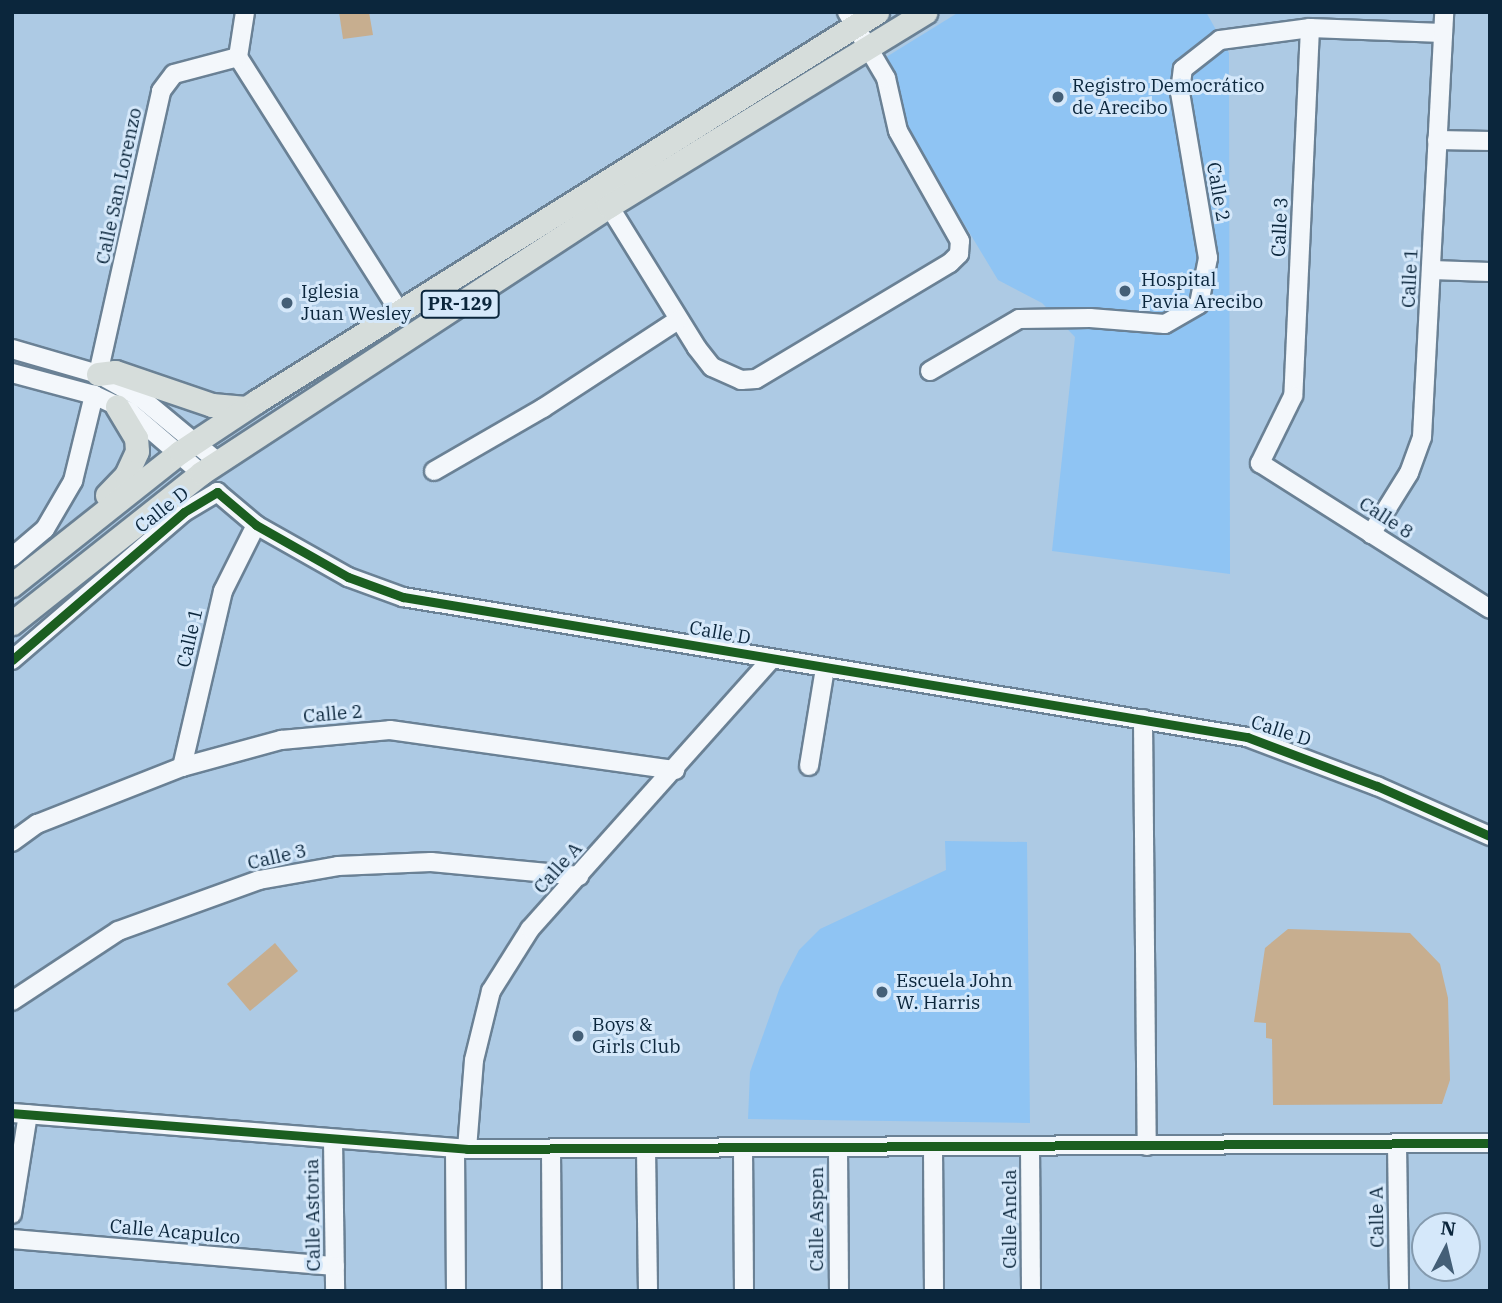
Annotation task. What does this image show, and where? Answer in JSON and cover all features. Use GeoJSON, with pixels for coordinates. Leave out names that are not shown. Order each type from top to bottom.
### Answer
{"type":"FeatureCollection","features":[{"type":"Feature","properties":{"kind":"main road","name":"PR-129"},"geometry":{"type":"LineString","coordinates":[[12,585],[189,447],[246,408],[851,19],[877,12]]}},
{"type":"Feature","properties":{"kind":"main road","name":"PR-129"},"geometry":{"type":"LineString","coordinates":[[12,623],[210,468],[609,206],[925,12]]}},
{"type":"Feature","properties":{"kind":"main road"},"geometry":{"type":"LineString","coordinates":[[96,385],[115,372],[212,405],[246,408]]}},
{"type":"Feature","properties":{"kind":"main road"},"geometry":{"type":"LineString","coordinates":[[61,545],[134,463],[136,438],[117,406]]}},
{"type":"Feature","properties":{"kind":"street"},"geometry":{"type":"LineString","coordinates":[[245,12],[238,57],[398,309]]}},
{"type":"Feature","properties":{"kind":"street","name":"Calle 1"},"geometry":{"type":"LineString","coordinates":[[1371,534],[1409,473],[1422,437],[1444,12]]}},
{"type":"Feature","properties":{"kind":"street"},"geometry":{"type":"LineString","coordinates":[[609,206],[678,320],[712,367],[729,377],[756,379],[960,254],[960,241],[898,131],[886,78],[851,19]]}},
{"type":"Feature","properties":{"kind":"street","name":"Calle 2"},"geometry":{"type":"LineString","coordinates":[[930,371],[1019,319],[1090,318],[1165,324],[1199,304],[1208,258],[1180,92],[1183,69],[1220,40],[1310,28],[1443,33]]}},
{"type":"Feature","properties":{"kind":"street","name":"Calle 3"},"geometry":{"type":"LineString","coordinates":[[1260,463],[1293,397],[1310,28]]}},
{"type":"Feature","properties":{"kind":"street","name":"Calle San Lorenzo"},"geometry":{"type":"LineString","coordinates":[[12,556],[45,529],[73,481],[162,91],[174,74],[238,57]]}},
{"type":"Feature","properties":{"kind":"street"},"geometry":{"type":"LineString","coordinates":[[1437,139],[1490,141]]}},
{"type":"Feature","properties":{"kind":"street"},"geometry":{"type":"LineString","coordinates":[[1432,270],[1490,272]]}},
{"type":"Feature","properties":{"kind":"street"},"geometry":{"type":"LineString","coordinates":[[433,471],[543,408],[678,320]]}},
{"type":"Feature","properties":{"kind":"street"},"geometry":{"type":"LineString","coordinates":[[12,349],[96,385],[141,398],[210,468]]}},
{"type":"Feature","properties":{"kind":"street"},"geometry":{"type":"LineString","coordinates":[[12,373],[96,385],[117,406],[189,447]]}},
{"type":"Feature","properties":{"kind":"street","name":"Calle 8"},"geometry":{"type":"LineString","coordinates":[[1260,463],[1371,534],[1487,602]]}},
{"type":"Feature","properties":{"kind":"street","name":"Calle D"},"geometry":{"type":"LineString","coordinates":[[12,660],[184,512],[216,492],[256,525],[348,577],[403,597],[1247,737],[1364,780],[1490,836]]}},
{"type":"Feature","properties":{"kind":"street","name":"Calle 1"},"geometry":{"type":"LineString","coordinates":[[182,767],[223,591],[256,525]]}},
{"type":"Feature","properties":{"kind":"street","name":"Calle A"},"geometry":{"type":"LineString","coordinates":[[456,1291],[461,1149],[474,1060],[491,991],[530,929],[676,770],[771,659]]}},
{"type":"Feature","properties":{"kind":"street"},"geometry":{"type":"LineString","coordinates":[[809,766],[825,668]]}},
{"type":"Feature","properties":{"kind":"street"},"geometry":{"type":"LineString","coordinates":[[1143,719],[1147,1146]]}},
{"type":"Feature","properties":{"kind":"street","name":"Calle 2"},"geometry":{"type":"LineString","coordinates":[[12,842],[37,824],[182,767],[281,740],[390,730],[676,770]]}},
{"type":"Feature","properties":{"kind":"street","name":"Calle 3"},"geometry":{"type":"LineString","coordinates":[[12,1001],[118,931],[259,880],[338,866],[431,862],[579,876]]}},
{"type":"Feature","properties":{"kind":"street"},"geometry":{"type":"LineString","coordinates":[[12,1214],[20,1114],[461,1149],[1490,1143]]}},
{"type":"Feature","properties":{"kind":"street","name":"Calle Astoria"},"geometry":{"type":"LineString","coordinates":[[332,1139],[335,1291]]}},
{"type":"Feature","properties":{"kind":"street","name":"Calle A"},"geometry":{"type":"LineString","coordinates":[[1397,1143],[1399,1291]]}},
{"type":"Feature","properties":{"kind":"street","name":"Calle Ancla"},"geometry":{"type":"LineString","coordinates":[[1030,1146],[1031,1291]]}},
{"type":"Feature","properties":{"kind":"street","name":"Calle Aspen"},"geometry":{"type":"LineString","coordinates":[[838,1147],[839,1291]]}},
{"type":"Feature","properties":{"kind":"street"},"geometry":{"type":"LineString","coordinates":[[646,1148],[648,1291]]}},
{"type":"Feature","properties":{"kind":"street"},"geometry":{"type":"LineString","coordinates":[[743,1148],[744,1291]]}},
{"type":"Feature","properties":{"kind":"street"},"geometry":{"type":"LineString","coordinates":[[933,1148],[934,1291]]}},
{"type":"Feature","properties":{"kind":"street"},"geometry":{"type":"LineString","coordinates":[[551,1149],[552,1291]]}},
{"type":"Feature","properties":{"kind":"street","name":"Calle Acapulco"},"geometry":{"type":"LineString","coordinates":[[12,1239],[335,1266]]}},
{"type":"Feature","properties":{"kind":"shaded area"},"geometry":{"type":"Polygon","coordinates":[[[339,12],[369,12],[373,35],[343,39],[339,12]]]}},
{"type":"Feature","properties":{"kind":"shaded area","name":"Hospital Pavia Arecibo"},"geometry":{"type":"Polygon","coordinates":[[[959,12],[1206,12],[1229,53],[1230,574],[1052,551],[1075,337],[1042,303],[998,280],[905,126],[883,59],[959,12]]]}},
{"type":"Feature","properties":{"kind":"shaded area"},"geometry":{"type":"Polygon","coordinates":[[[945,841],[1027,842],[1030,1123],[748,1119],[750,1072],[780,987],[799,950],[820,929],[946,870],[945,841]]]}},
{"type":"Feature","properties":{"kind":"shaded area"},"geometry":{"type":"Polygon","coordinates":[[[1288,929],[1410,933],[1440,964],[1448,998],[1450,1080],[1442,1104],[1273,1105],[1272,1039],[1266,1038],[1266,1023],[1254,1022],[1265,948],[1288,929]]]}},
{"type":"Feature","properties":{"kind":"shaded area"},"geometry":{"type":"Polygon","coordinates":[[[275,943],[298,971],[250,1011],[227,984],[275,943]]]}},
{"type":"Feature","properties":{"kind":"cycle path"},"geometry":{"type":"LineString","coordinates":[[12,660],[184,512],[217,492],[256,525],[348,577],[403,597],[1247,737],[1377,786],[1490,836]]}},
{"type":"Feature","properties":{"kind":"cycle path"},"geometry":{"type":"LineString","coordinates":[[12,1113],[467,1149],[1490,1143]]}},
{"type":"Feature","properties":{"kind":"place","name":"Registro Democrático de Arecibo"},"geometry":{"type":"Point","coordinates":[1058,97]}},
{"type":"Feature","properties":{"kind":"place","name":"Hospital Pavia Arecibo"},"geometry":{"type":"Point","coordinates":[1125,291]}},
{"type":"Feature","properties":{"kind":"place","name":"Iglesia Juan Wesley"},"geometry":{"type":"Point","coordinates":[287,303]}},
{"type":"Feature","properties":{"kind":"place","name":"Escuela John W. Harris"},"geometry":{"type":"Point","coordinates":[882,992]}},
{"type":"Feature","properties":{"kind":"place","name":"Boys & Girls Club"},"geometry":{"type":"Point","coordinates":[578,1036]}}]}
